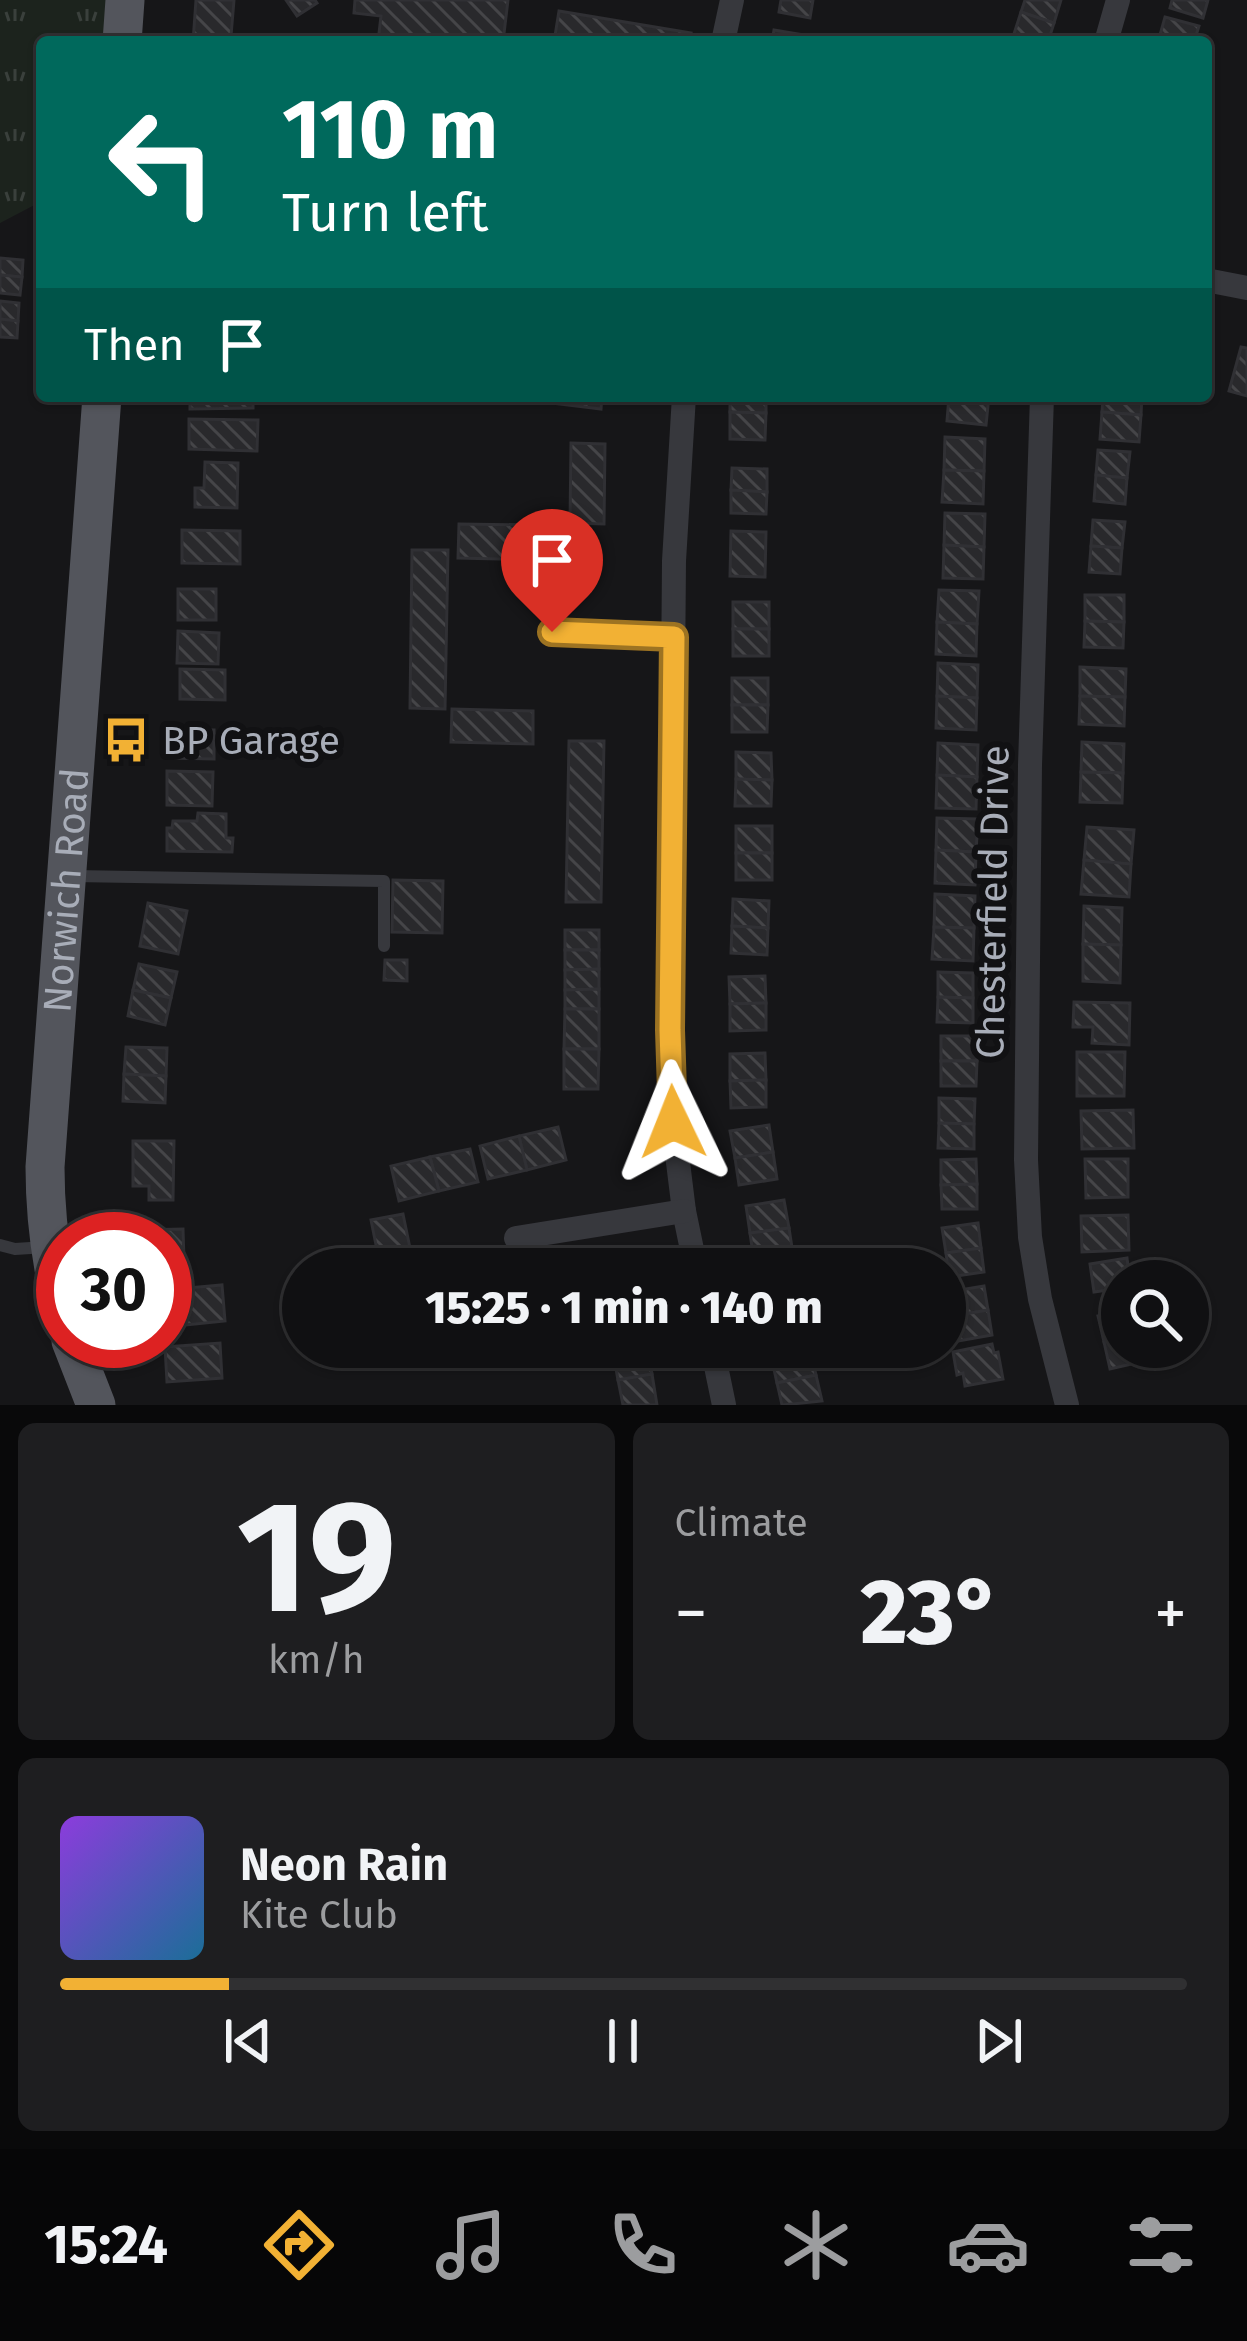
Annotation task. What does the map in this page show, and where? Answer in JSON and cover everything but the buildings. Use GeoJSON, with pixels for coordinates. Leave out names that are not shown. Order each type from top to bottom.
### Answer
{"type":"FeatureCollection","features":[{"type":"Feature","properties":{"kind":"main road"},"geometry":{"type":"LineString","coordinates":[[122,36],[125,0]]}},
{"type":"Feature","properties":{"kind":"main road","name":"Norwich Road"},"geometry":{"type":"LineString","coordinates":[[46,1212],[46,1149],[102,402]]}},
{"type":"Feature","properties":{"kind":"main road"},"geometry":{"type":"LineString","coordinates":[[82,1368],[96,1405]]}},
{"type":"Feature","properties":{"kind":"street"},"geometry":{"type":"LineString","coordinates":[[724,36],[732,0]]}},
{"type":"Feature","properties":{"kind":"street"},"geometry":{"type":"LineString","coordinates":[[1108,36],[1118,0]]}},
{"type":"Feature","properties":{"kind":"street"},"geometry":{"type":"LineString","coordinates":[[1212,281],[1247,288]]}},
{"type":"Feature","properties":{"kind":"street"},"geometry":{"type":"LineString","coordinates":[[684,402],[674,561],[670,1030],[673,1122],[692,1248]]}},
{"type":"Feature","properties":{"kind":"street","name":"Chesterfield Drive"},"geometry":{"type":"LineString","coordinates":[[1042,402],[1030,765],[1026,1160],[1030,1237],[1040,1299],[1067,1405]]}},
{"type":"Feature","properties":{"kind":"street"},"geometry":{"type":"LineString","coordinates":[[552,632],[674,637]]}},
{"type":"Feature","properties":{"kind":"street"},"geometry":{"type":"LineString","coordinates":[[516,1238],[684,1211]]}},
{"type":"Feature","properties":{"kind":"street"},"geometry":{"type":"LineString","coordinates":[[716,1368],[724,1405]]}},
{"type":"Feature","properties":{"kind":"lane"},"geometry":{"type":"LineString","coordinates":[[66,876],[384,881],[385,946]]}},
{"type":"Feature","properties":{"kind":"lane"},"geometry":{"type":"LineString","coordinates":[[0,1245],[36,1248]]}},
{"type":"Feature","properties":{"kind":"green space"},"geometry":{"type":"Polygon","coordinates":[[[0,0],[125,0],[122,36],[36,36],[36,204],[0,223],[0,0]]]}},
{"type":"Feature","properties":{"kind":"place","name":"BP Garage"},"geometry":{"type":"Point","coordinates":[126,740]}},
{"type":"Feature","properties":{"kind":"route"},"geometry":{"type":"LineString","coordinates":[[552,632],[674,637],[673,1122]]}}]}
